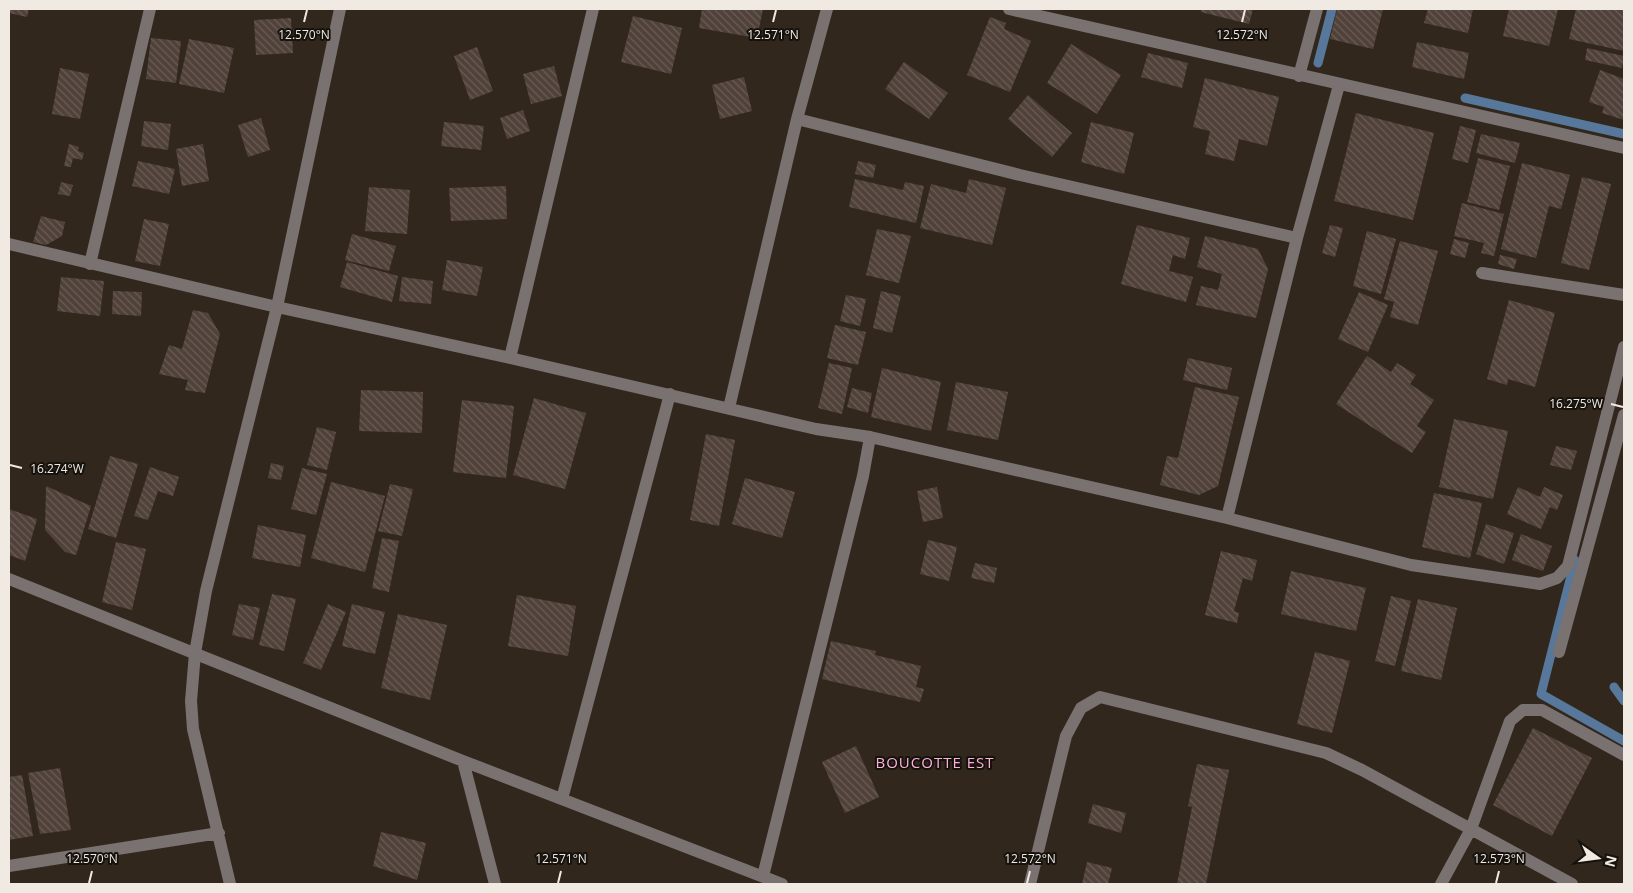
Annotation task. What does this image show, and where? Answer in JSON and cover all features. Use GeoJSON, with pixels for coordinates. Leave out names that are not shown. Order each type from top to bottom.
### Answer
{"type":"FeatureCollection","features":[{"type":"Feature","properties":{"kind":"street"},"geometry":{"type":"LineString","coordinates":[[90,264],[150,9]]}},
{"type":"Feature","properties":{"kind":"street"},"geometry":{"type":"LineString","coordinates":[[230,884],[193,729],[191,701],[195,653],[206,591],[276,307],[340,9]]}},
{"type":"Feature","properties":{"kind":"street"},"geometry":{"type":"LineString","coordinates":[[510,358],[593,9]]}},
{"type":"Feature","properties":{"kind":"street"},"geometry":{"type":"LineString","coordinates":[[729,408],[797,119],[827,9]]}},
{"type":"Feature","properties":{"kind":"street"},"geometry":{"type":"LineString","coordinates":[[1010,9],[1299,76],[1624,148]]}},
{"type":"Feature","properties":{"kind":"street"},"geometry":{"type":"LineString","coordinates":[[1299,76],[1317,9]]}},
{"type":"Feature","properties":{"kind":"street"},"geometry":{"type":"LineString","coordinates":[[1227,518],[1297,238],[1339,85]]}},
{"type":"Feature","properties":{"kind":"street"},"geometry":{"type":"LineString","coordinates":[[797,119],[1020,175],[1297,238]]}},
{"type":"Feature","properties":{"kind":"street"},"geometry":{"type":"LineString","coordinates":[[9,244],[276,307],[816,428],[870,436],[1227,518],[1411,565],[1540,584],[1557,578],[1568,566],[1624,347]]}},
{"type":"Feature","properties":{"kind":"street"},"geometry":{"type":"LineString","coordinates":[[1482,273],[1624,295]]}},
{"type":"Feature","properties":{"kind":"street"},"geometry":{"type":"LineString","coordinates":[[562,799],[670,394]]}},
{"type":"Feature","properties":{"kind":"street"},"geometry":{"type":"LineString","coordinates":[[1559,652],[1624,415]]}},
{"type":"Feature","properties":{"kind":"street"},"geometry":{"type":"LineString","coordinates":[[763,876],[863,476],[870,436]]}},
{"type":"Feature","properties":{"kind":"street"},"geometry":{"type":"LineString","coordinates":[[9,578],[463,761],[782,884]]}},
{"type":"Feature","properties":{"kind":"street"},"geometry":{"type":"LineString","coordinates":[[1030,884],[1066,736],[1081,708],[1100,697],[1326,754],[1362,770],[1572,884]]}},
{"type":"Feature","properties":{"kind":"street"},"geometry":{"type":"LineString","coordinates":[[1441,884],[1471,829],[1510,721],[1522,710],[1542,710],[1624,755]]}},
{"type":"Feature","properties":{"kind":"street"},"geometry":{"type":"LineString","coordinates":[[463,761],[495,884]]}},
{"type":"Feature","properties":{"kind":"street"},"geometry":{"type":"LineString","coordinates":[[9,866],[218,834]]}},
{"type":"Feature","properties":{"kind":"building"},"geometry":{"type":"Polygon","coordinates":[[[9,9],[29,9],[27,17],[9,13],[9,9]]]}},
{"type":"Feature","properties":{"kind":"building"},"geometry":{"type":"Polygon","coordinates":[[[702,9],[763,9],[757,38],[699,28],[702,9]]]}},
{"type":"Feature","properties":{"kind":"building"},"geometry":{"type":"Polygon","coordinates":[[[1201,9],[1253,9],[1249,24],[1201,12],[1201,9]]]}},
{"type":"Feature","properties":{"kind":"building"},"geometry":{"type":"Polygon","coordinates":[[[1337,9],[1383,9],[1373,49],[1330,39],[1337,9]]]}},
{"type":"Feature","properties":{"kind":"building"},"geometry":{"type":"Polygon","coordinates":[[[1428,9],[1473,9],[1468,33],[1424,23],[1428,9]]]}},
{"type":"Feature","properties":{"kind":"building"},"geometry":{"type":"Polygon","coordinates":[[[1509,9],[1558,9],[1549,46],[1503,36],[1509,9]]]}},
{"type":"Feature","properties":{"kind":"building"},"geometry":{"type":"Polygon","coordinates":[[[1576,9],[1624,9],[1624,51],[1569,39],[1576,9]]]}},
{"type":"Feature","properties":{"kind":"building"},"geometry":{"type":"Polygon","coordinates":[[[633,16],[682,28],[671,74],[621,62],[633,16]]]}},
{"type":"Feature","properties":{"kind":"building"},"geometry":{"type":"Polygon","coordinates":[[[990,17],[1006,23],[1004,29],[1031,41],[1010,92],[967,75],[990,17]]]}},
{"type":"Feature","properties":{"kind":"building"},"geometry":{"type":"Polygon","coordinates":[[[291,18],[293,53],[256,55],[254,20],[291,18]]]}},
{"type":"Feature","properties":{"kind":"building"},"geometry":{"type":"Polygon","coordinates":[[[151,38],[181,41],[176,83],[146,79],[151,38]]]}},
{"type":"Feature","properties":{"kind":"building"},"geometry":{"type":"Polygon","coordinates":[[[189,39],[234,48],[224,93],[179,84],[189,39]]]}},
{"type":"Feature","properties":{"kind":"building"},"geometry":{"type":"Polygon","coordinates":[[[1417,42],[1469,53],[1464,79],[1412,67],[1417,42]]]}},
{"type":"Feature","properties":{"kind":"building"},"geometry":{"type":"Polygon","coordinates":[[[1071,44],[1121,75],[1097,114],[1047,83],[1071,44]]]}},
{"type":"Feature","properties":{"kind":"building"},"geometry":{"type":"Polygon","coordinates":[[[477,47],[493,91],[470,100],[454,56],[477,47]]]}},
{"type":"Feature","properties":{"kind":"building"},"geometry":{"type":"Polygon","coordinates":[[[1587,48],[1624,56],[1622,68],[1585,60],[1587,48]]]}},
{"type":"Feature","properties":{"kind":"building"},"geometry":{"type":"Polygon","coordinates":[[[1148,53],[1188,63],[1182,88],[1141,77],[1148,53]]]}},
{"type":"Feature","properties":{"kind":"building"},"geometry":{"type":"Polygon","coordinates":[[[904,62],[948,93],[929,119],[885,89],[904,62]]]}},
{"type":"Feature","properties":{"kind":"building"},"geometry":{"type":"Polygon","coordinates":[[[554,66],[562,96],[531,104],[523,74],[554,66]]]}},
{"type":"Feature","properties":{"kind":"building"},"geometry":{"type":"Polygon","coordinates":[[[60,68],[89,74],[80,119],[52,114],[60,68]]]}},
{"type":"Feature","properties":{"kind":"building"},"geometry":{"type":"Polygon","coordinates":[[[1600,70],[1624,79],[1624,120],[1602,113],[1604,107],[1589,102],[1600,70]]]}},
{"type":"Feature","properties":{"kind":"building"},"geometry":{"type":"Polygon","coordinates":[[[744,77],[752,111],[720,119],[712,85],[744,77]]]}},
{"type":"Feature","properties":{"kind":"building"},"geometry":{"type":"Polygon","coordinates":[[[1205,78],[1279,97],[1267,146],[1239,139],[1234,161],[1205,154],[1210,131],[1193,127],[1205,78]]]}},
{"type":"Feature","properties":{"kind":"building"},"geometry":{"type":"Polygon","coordinates":[[[1028,95],[1072,133],[1052,157],[1008,119],[1028,95]]]}},
{"type":"Feature","properties":{"kind":"building"},"geometry":{"type":"Polygon","coordinates":[[[523,110],[530,131],[507,139],[500,118],[523,110]]]}},
{"type":"Feature","properties":{"kind":"building"},"geometry":{"type":"Polygon","coordinates":[[[1356,113],[1434,133],[1413,220],[1334,201],[1356,113]]]}},
{"type":"Feature","properties":{"kind":"building"},"geometry":{"type":"Polygon","coordinates":[[[261,118],[270,150],[248,157],[238,125],[261,118]]]}},
{"type":"Feature","properties":{"kind":"building"},"geometry":{"type":"Polygon","coordinates":[[[144,121],[171,124],[168,150],[141,146],[144,121]]]}},
{"type":"Feature","properties":{"kind":"building"},"geometry":{"type":"Polygon","coordinates":[[[444,122],[484,126],[481,150],[441,146],[444,122]]]}},
{"type":"Feature","properties":{"kind":"building"},"geometry":{"type":"Polygon","coordinates":[[[1091,122],[1134,133],[1124,174],[1081,162],[1091,122]]]}},
{"type":"Feature","properties":{"kind":"building"},"geometry":{"type":"Polygon","coordinates":[[[1460,126],[1476,130],[1468,163],[1452,159],[1460,126]]]}},
{"type":"Feature","properties":{"kind":"building"},"geometry":{"type":"Polygon","coordinates":[[[1481,134],[1520,143],[1515,163],[1476,153],[1481,134]]]}},
{"type":"Feature","properties":{"kind":"building"},"geometry":{"type":"Polygon","coordinates":[[[69,144],[79,147],[78,151],[84,153],[82,160],[73,158],[71,167],[64,166],[69,144]]]}},
{"type":"Feature","properties":{"kind":"building"},"geometry":{"type":"Polygon","coordinates":[[[203,144],[209,181],[182,186],[176,149],[203,144]]]}},
{"type":"Feature","properties":{"kind":"building"},"geometry":{"type":"Polygon","coordinates":[[[1478,158],[1510,166],[1499,210],[1467,202],[1478,158]]]}},
{"type":"Feature","properties":{"kind":"building"},"geometry":{"type":"Polygon","coordinates":[[[138,161],[175,169],[169,194],[132,186],[138,161]]]}},
{"type":"Feature","properties":{"kind":"building"},"geometry":{"type":"Polygon","coordinates":[[[858,161],[876,165],[873,178],[855,174],[858,161]]]}},
{"type":"Feature","properties":{"kind":"building"},"geometry":{"type":"Polygon","coordinates":[[[1522,163],[1570,175],[1561,209],[1549,206],[1536,258],[1501,249],[1522,163]]]}},
{"type":"Feature","properties":{"kind":"building"},"geometry":{"type":"Polygon","coordinates":[[[1582,177],[1611,184],[1589,270],[1561,263],[1582,177]]]}},
{"type":"Feature","properties":{"kind":"building"},"geometry":{"type":"Polygon","coordinates":[[[855,179],[903,190],[905,182],[924,186],[916,223],[849,207],[855,179]]]}},
{"type":"Feature","properties":{"kind":"building"},"geometry":{"type":"Polygon","coordinates":[[[969,179],[1006,188],[992,245],[920,228],[931,184],[966,193],[969,179]]]}},
{"type":"Feature","properties":{"kind":"building"},"geometry":{"type":"Polygon","coordinates":[[[61,182],[73,185],[70,196],[58,194],[61,182]]]}},
{"type":"Feature","properties":{"kind":"building"},"geometry":{"type":"Polygon","coordinates":[[[506,186],[507,219],[451,221],[449,188],[506,186]]]}},
{"type":"Feature","properties":{"kind":"building"},"geometry":{"type":"Polygon","coordinates":[[[369,187],[410,190],[407,234],[365,231],[369,187]]]}},
{"type":"Feature","properties":{"kind":"building"},"geometry":{"type":"Polygon","coordinates":[[[1462,203],[1504,214],[1494,256],[1481,253],[1484,243],[1454,236],[1462,203]]]}},
{"type":"Feature","properties":{"kind":"building"},"geometry":{"type":"Polygon","coordinates":[[[41,216],[65,222],[62,236],[46,245],[33,242],[41,216]]]}},
{"type":"Feature","properties":{"kind":"building"},"geometry":{"type":"Polygon","coordinates":[[[144,219],[169,224],[160,266],[135,261],[144,219]]]}},
{"type":"Feature","properties":{"kind":"building"},"geometry":{"type":"Polygon","coordinates":[[[1137,225],[1190,238],[1185,259],[1173,255],[1169,271],[1193,277],[1186,302],[1121,284],[1137,225]]]}},
{"type":"Feature","properties":{"kind":"building"},"geometry":{"type":"Polygon","coordinates":[[[1330,225],[1343,228],[1335,257],[1322,253],[1330,225]]]}},
{"type":"Feature","properties":{"kind":"building"},"geometry":{"type":"Polygon","coordinates":[[[877,229],[911,236],[899,283],[866,275],[877,229]]]}},
{"type":"Feature","properties":{"kind":"building"},"geometry":{"type":"Polygon","coordinates":[[[1367,231],[1396,239],[1381,294],[1353,286],[1367,231]]]}},
{"type":"Feature","properties":{"kind":"building"},"geometry":{"type":"Polygon","coordinates":[[[352,234],[396,246],[389,271],[345,260],[352,234]]]}},
{"type":"Feature","properties":{"kind":"building"},"geometry":{"type":"Polygon","coordinates":[[[1205,236],[1258,249],[1268,269],[1256,318],[1196,305],[1201,286],[1218,290],[1222,274],[1197,267],[1205,236]]]}},
{"type":"Feature","properties":{"kind":"building"},"geometry":{"type":"Polygon","coordinates":[[[1454,239],[1469,243],[1465,258],[1450,254],[1454,239]]]}},
{"type":"Feature","properties":{"kind":"building"},"geometry":{"type":"Polygon","coordinates":[[[1400,241],[1438,251],[1418,325],[1390,317],[1394,302],[1384,299],[1400,241]]]}},
{"type":"Feature","properties":{"kind":"building"},"geometry":{"type":"Polygon","coordinates":[[[1500,255],[1517,259],[1514,269],[1498,264],[1500,255]]]}},
{"type":"Feature","properties":{"kind":"building"},"geometry":{"type":"Polygon","coordinates":[[[447,260],[483,267],[477,296],[442,290],[447,260]]]}},
{"type":"Feature","properties":{"kind":"building"},"geometry":{"type":"Polygon","coordinates":[[[347,262],[398,276],[392,302],[340,287],[347,262]]]}},
{"type":"Feature","properties":{"kind":"building"},"geometry":{"type":"Polygon","coordinates":[[[61,277],[104,281],[100,316],[57,311],[61,277]]]}},
{"type":"Feature","properties":{"kind":"building"},"geometry":{"type":"Polygon","coordinates":[[[402,277],[433,281],[431,304],[399,301],[402,277]]]}},
{"type":"Feature","properties":{"kind":"building"},"geometry":{"type":"Polygon","coordinates":[[[113,291],[142,292],[141,316],[112,314],[113,291]]]}},
{"type":"Feature","properties":{"kind":"building"},"geometry":{"type":"Polygon","coordinates":[[[881,291],[901,296],[892,333],[873,328],[881,291]]]}},
{"type":"Feature","properties":{"kind":"building"},"geometry":{"type":"Polygon","coordinates":[[[1359,292],[1388,305],[1368,352],[1338,339],[1359,292]]]}},
{"type":"Feature","properties":{"kind":"building"},"geometry":{"type":"Polygon","coordinates":[[[846,295],[866,299],[860,326],[840,321],[846,295]]]}},
{"type":"Feature","properties":{"kind":"building"},"geometry":{"type":"Polygon","coordinates":[[[1509,300],[1555,313],[1535,387],[1508,379],[1507,385],[1487,379],[1509,300]]]}},
{"type":"Feature","properties":{"kind":"building"},"geometry":{"type":"Polygon","coordinates":[[[193,310],[208,313],[220,334],[205,393],[185,390],[188,380],[159,374],[169,345],[182,349],[193,310]]]}},
{"type":"Feature","properties":{"kind":"building"},"geometry":{"type":"Polygon","coordinates":[[[835,325],[866,332],[858,365],[827,358],[835,325]]]}},
{"type":"Feature","properties":{"kind":"building"},"geometry":{"type":"Polygon","coordinates":[[[1367,356],[1391,372],[1397,363],[1416,375],[1410,384],[1434,400],[1417,426],[1426,432],[1412,453],[1336,404],[1367,356]]]}},
{"type":"Feature","properties":{"kind":"building"},"geometry":{"type":"Polygon","coordinates":[[[1188,358],[1232,368],[1227,390],[1183,380],[1188,358]]]}},
{"type":"Feature","properties":{"kind":"building"},"geometry":{"type":"Polygon","coordinates":[[[829,363],[852,368],[842,414],[818,408],[829,363]]]}},
{"type":"Feature","properties":{"kind":"building"},"geometry":{"type":"Polygon","coordinates":[[[882,368],[941,382],[931,431],[871,417],[882,368]]]}},
{"type":"Feature","properties":{"kind":"building"},"geometry":{"type":"Polygon","coordinates":[[[956,382],[1008,392],[998,440],[947,430],[956,382]]]}},
{"type":"Feature","properties":{"kind":"building"},"geometry":{"type":"Polygon","coordinates":[[[1195,387],[1239,397],[1218,486],[1199,495],[1160,485],[1167,456],[1178,458],[1195,387]]]}},
{"type":"Feature","properties":{"kind":"building"},"geometry":{"type":"Polygon","coordinates":[[[852,388],[872,393],[868,413],[847,407],[852,388]]]}},
{"type":"Feature","properties":{"kind":"building"},"geometry":{"type":"Polygon","coordinates":[[[361,390],[423,392],[422,433],[359,431],[361,390]]]}},
{"type":"Feature","properties":{"kind":"building"},"geometry":{"type":"Polygon","coordinates":[[[534,398],[586,413],[565,489],[513,475],[534,398]]]}},
{"type":"Feature","properties":{"kind":"building"},"geometry":{"type":"Polygon","coordinates":[[[462,400],[514,406],[506,478],[453,472],[462,400]]]}},
{"type":"Feature","properties":{"kind":"building"},"geometry":{"type":"Polygon","coordinates":[[[1454,419],[1508,431],[1493,499],[1439,487],[1454,419]]]}},
{"type":"Feature","properties":{"kind":"building"},"geometry":{"type":"Polygon","coordinates":[[[317,427],[336,432],[327,470],[307,465],[317,427]]]}},
{"type":"Feature","properties":{"kind":"building"},"geometry":{"type":"Polygon","coordinates":[[[706,434],[735,440],[719,526],[690,520],[706,434]]]}},
{"type":"Feature","properties":{"kind":"building"},"geometry":{"type":"Polygon","coordinates":[[[1556,446],[1577,451],[1571,470],[1550,465],[1556,446]]]}},
{"type":"Feature","properties":{"kind":"building"},"geometry":{"type":"Polygon","coordinates":[[[110,456],[138,464],[116,538],[88,529],[110,456]]]}},
{"type":"Feature","properties":{"kind":"building"},"geometry":{"type":"Polygon","coordinates":[[[271,463],[284,466],[281,480],[268,478],[271,463]]]}},
{"type":"Feature","properties":{"kind":"building"},"geometry":{"type":"Polygon","coordinates":[[[150,467],[179,477],[173,496],[158,491],[148,520],[134,516],[150,467]]]}},
{"type":"Feature","properties":{"kind":"building"},"geometry":{"type":"Polygon","coordinates":[[[302,468],[327,474],[316,515],[291,509],[302,468]]]}},
{"type":"Feature","properties":{"kind":"building"},"geometry":{"type":"Polygon","coordinates":[[[745,478],[795,492],[782,538],[732,524],[745,478]]]}},
{"type":"Feature","properties":{"kind":"building"},"geometry":{"type":"Polygon","coordinates":[[[331,482],[385,496],[365,572],[311,558],[331,482]]]}},
{"type":"Feature","properties":{"kind":"building"},"geometry":{"type":"Polygon","coordinates":[[[390,484],[413,489],[402,536],[378,531],[390,484]]]}},
{"type":"Feature","properties":{"kind":"building"},"geometry":{"type":"Polygon","coordinates":[[[46,486],[91,506],[76,555],[65,552],[45,530],[46,486]]]}},
{"type":"Feature","properties":{"kind":"building"},"geometry":{"type":"Polygon","coordinates":[[[937,487],[943,518],[923,522],[917,491],[937,487]]]}},
{"type":"Feature","properties":{"kind":"building"},"geometry":{"type":"Polygon","coordinates":[[[1518,487],[1540,497],[1544,487],[1563,495],[1557,510],[1550,507],[1541,529],[1507,514],[1518,487]]]}},
{"type":"Feature","properties":{"kind":"building"},"geometry":{"type":"Polygon","coordinates":[[[1434,493],[1482,503],[1470,558],[1422,547],[1434,493]]]}},
{"type":"Feature","properties":{"kind":"building"},"geometry":{"type":"Polygon","coordinates":[[[9,509],[37,519],[25,561],[9,555],[9,509]]]}},
{"type":"Feature","properties":{"kind":"building"},"geometry":{"type":"Polygon","coordinates":[[[1486,524],[1514,533],[1504,564],[1476,554],[1486,524]]]}},
{"type":"Feature","properties":{"kind":"building"},"geometry":{"type":"Polygon","coordinates":[[[258,525],[306,535],[300,567],[252,558],[258,525]]]}},
{"type":"Feature","properties":{"kind":"building"},"geometry":{"type":"Polygon","coordinates":[[[1521,534],[1552,546],[1543,571],[1512,560],[1521,534]]]}},
{"type":"Feature","properties":{"kind":"building"},"geometry":{"type":"Polygon","coordinates":[[[382,538],[399,541],[389,592],[372,588],[382,538]]]}},
{"type":"Feature","properties":{"kind":"building"},"geometry":{"type":"Polygon","coordinates":[[[928,540],[957,547],[949,581],[920,574],[928,540]]]}},
{"type":"Feature","properties":{"kind":"building"},"geometry":{"type":"Polygon","coordinates":[[[116,542],[146,549],[132,610],[102,602],[116,542]]]}},
{"type":"Feature","properties":{"kind":"building"},"geometry":{"type":"Polygon","coordinates":[[[1221,551],[1257,560],[1252,581],[1243,578],[1234,611],[1239,613],[1237,623],[1205,615],[1221,551]]]}},
{"type":"Feature","properties":{"kind":"building"},"geometry":{"type":"Polygon","coordinates":[[[975,563],[997,568],[994,583],[971,578],[975,563]]]}},
{"type":"Feature","properties":{"kind":"building"},"geometry":{"type":"Polygon","coordinates":[[[1291,571],[1366,588],[1356,631],[1281,614],[1291,571]]]}},
{"type":"Feature","properties":{"kind":"building"},"geometry":{"type":"Polygon","coordinates":[[[272,594],[296,599],[284,651],[259,645],[272,594]]]}},
{"type":"Feature","properties":{"kind":"building"},"geometry":{"type":"Polygon","coordinates":[[[517,595],[576,606],[568,656],[508,646],[517,595]]]}},
{"type":"Feature","properties":{"kind":"building"},"geometry":{"type":"Polygon","coordinates":[[[1391,596],[1411,601],[1395,666],[1375,661],[1391,596]]]}},
{"type":"Feature","properties":{"kind":"building"},"geometry":{"type":"Polygon","coordinates":[[[1418,599],[1457,608],[1441,680],[1401,671],[1418,599]]]}},
{"type":"Feature","properties":{"kind":"building"},"geometry":{"type":"Polygon","coordinates":[[[239,604],[260,608],[253,640],[232,635],[239,604]]]}},
{"type":"Feature","properties":{"kind":"building"},"geometry":{"type":"Polygon","coordinates":[[[328,604],[346,612],[321,670],[303,663],[328,604]]]}},
{"type":"Feature","properties":{"kind":"building"},"geometry":{"type":"Polygon","coordinates":[[[352,604],[385,612],[375,654],[342,646],[352,604]]]}},
{"type":"Feature","properties":{"kind":"building"},"geometry":{"type":"Polygon","coordinates":[[[398,614],[447,625],[430,700],[381,688],[398,614]]]}},
{"type":"Feature","properties":{"kind":"building"},"geometry":{"type":"Polygon","coordinates":[[[831,641],[876,651],[875,655],[921,666],[916,687],[924,689],[920,702],[822,679],[831,641]]]}},
{"type":"Feature","properties":{"kind":"building"},"geometry":{"type":"Polygon","coordinates":[[[1315,652],[1350,661],[1332,733],[1297,724],[1315,652]]]}},
{"type":"Feature","properties":{"kind":"building"},"geometry":{"type":"Polygon","coordinates":[[[1533,728],[1592,758],[1552,836],[1493,805],[1533,728]]]}},
{"type":"Feature","properties":{"kind":"building"},"geometry":{"type":"Polygon","coordinates":[[[856,746],[879,797],[845,813],[822,762],[856,746]]]}},
{"type":"Feature","properties":{"kind":"building"},"geometry":{"type":"Polygon","coordinates":[[[1197,764],[1229,770],[1206,884],[1177,884],[1192,807],[1188,806],[1197,764]]]}},
{"type":"Feature","properties":{"kind":"building"},"geometry":{"type":"Polygon","coordinates":[[[60,768],[71,830],[40,834],[28,773],[60,768]]]}},
{"type":"Feature","properties":{"kind":"building"},"geometry":{"type":"Polygon","coordinates":[[[22,775],[33,836],[9,840],[9,777],[22,775]]]}},
{"type":"Feature","properties":{"kind":"building"},"geometry":{"type":"Polygon","coordinates":[[[1093,804],[1126,813],[1121,833],[1088,823],[1093,804]]]}},
{"type":"Feature","properties":{"kind":"building"},"geometry":{"type":"Polygon","coordinates":[[[381,832],[426,843],[417,880],[373,866],[381,832]]]}},
{"type":"Feature","properties":{"kind":"building"},"geometry":{"type":"Polygon","coordinates":[[[1087,862],[1112,868],[1108,884],[1082,884],[1087,862]]]}},
{"type":"Feature","properties":{"kind":"waterway"},"geometry":{"type":"LineString","coordinates":[[1318,63],[1332,9]]}},
{"type":"Feature","properties":{"kind":"waterway"},"geometry":{"type":"LineString","coordinates":[[1465,98],[1624,134]]}},
{"type":"Feature","properties":{"kind":"waterway"},"geometry":{"type":"LineString","coordinates":[[1575,560],[1541,694],[1624,741]]}},
{"type":"Feature","properties":{"kind":"waterway"},"geometry":{"type":"LineString","coordinates":[[1614,687],[1624,701]]}},
{"type":"Feature","properties":{"kind":"district","name":"BOUCOTTE EST"},"geometry":{"type":"Point","coordinates":[935,763]}}]}
